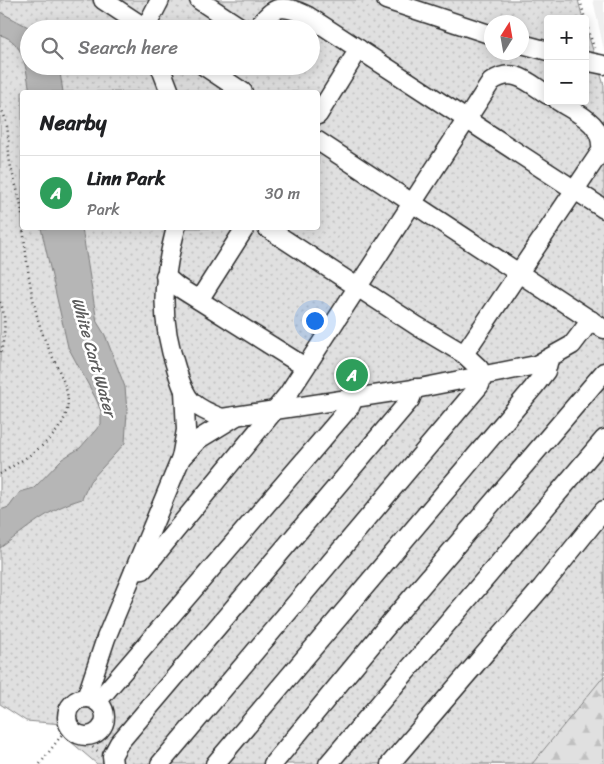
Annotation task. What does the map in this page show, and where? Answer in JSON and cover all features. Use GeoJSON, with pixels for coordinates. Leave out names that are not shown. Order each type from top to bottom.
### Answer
{"type":"FeatureCollection","features":[{"type":"Feature","properties":{"kind":"lane"},"geometry":{"type":"LineString","coordinates":[[104,0],[134,20]]}},
{"type":"Feature","properties":{"kind":"lane"},"geometry":{"type":"LineString","coordinates":[[150,20],[160,0]]}},
{"type":"Feature","properties":{"kind":"lane"},"geometry":{"type":"LineString","coordinates":[[198,0],[229,20]]}},
{"type":"Feature","properties":{"kind":"lane"},"geometry":{"type":"LineString","coordinates":[[386,0],[484,32]]}},
{"type":"Feature","properties":{"kind":"lane"},"geometry":{"type":"LineString","coordinates":[[264,20],[270,12],[284,7],[314,20]]}},
{"type":"Feature","properties":{"kind":"lane"},"geometry":{"type":"LineString","coordinates":[[320,24],[604,209]]}},
{"type":"Feature","properties":{"kind":"lane"},"geometry":{"type":"LineString","coordinates":[[529,46],[544,50]]}},
{"type":"Feature","properties":{"kind":"lane"},"geometry":{"type":"LineString","coordinates":[[320,112],[359,48]]}},
{"type":"Feature","properties":{"kind":"lane"},"geometry":{"type":"LineString","coordinates":[[134,571],[143,570],[275,411],[491,82],[500,76],[511,74],[544,92]]}},
{"type":"Feature","properties":{"kind":"lane"},"geometry":{"type":"LineString","coordinates":[[163,75],[169,90]]}},
{"type":"Feature","properties":{"kind":"lane"},"geometry":{"type":"LineString","coordinates":[[231,75],[242,90]]}},
{"type":"Feature","properties":{"kind":"lane"},"geometry":{"type":"LineString","coordinates":[[464,354],[601,151],[602,140],[599,131],[587,119],[564,105]]}},
{"type":"Feature","properties":{"kind":"lane"},"geometry":{"type":"LineString","coordinates":[[176,230],[165,276],[165,321],[172,355],[184,390],[190,400],[204,411],[222,418],[415,388],[536,366],[600,325],[320,142]]}},
{"type":"Feature","properties":{"kind":"lane"},"geometry":{"type":"LineString","coordinates":[[199,300],[244,230]]}},
{"type":"Feature","properties":{"kind":"lane"},"geometry":{"type":"LineString","coordinates":[[160,764],[480,384],[483,376],[479,368],[464,354],[417,326],[270,230]]}},
{"type":"Feature","properties":{"kind":"lane"},"geometry":{"type":"LineString","coordinates":[[165,276],[199,300],[305,367]]}},
{"type":"Feature","properties":{"kind":"lane"},"geometry":{"type":"LineString","coordinates":[[215,764],[533,388],[546,371],[549,359]]}},
{"type":"Feature","properties":{"kind":"lane"},"geometry":{"type":"LineString","coordinates":[[273,764],[604,372]]}},
{"type":"Feature","properties":{"kind":"lane"},"geometry":{"type":"LineString","coordinates":[[448,382],[456,397],[454,414]]}},
{"type":"Feature","properties":{"kind":"lane"},"geometry":{"type":"LineString","coordinates":[[113,760],[120,743],[410,400],[415,388]]}},
{"type":"Feature","properties":{"kind":"lane"},"geometry":{"type":"LineString","coordinates":[[92,700],[106,638],[181,458],[186,430],[184,390]]}},
{"type":"Feature","properties":{"kind":"lane"},"geometry":{"type":"LineString","coordinates":[[378,394],[390,406],[392,419]]}},
{"type":"Feature","properties":{"kind":"lane"},"geometry":{"type":"LineString","coordinates":[[92,700],[104,712],[104,724],[95,733],[83,736],[72,730],[69,725],[68,712],[74,702],[92,700],[327,433],[350,406],[354,398]]}},
{"type":"Feature","properties":{"kind":"lane"},"geometry":{"type":"LineString","coordinates":[[317,404],[326,422],[327,433]]}},
{"type":"Feature","properties":{"kind":"lane"},"geometry":{"type":"LineString","coordinates":[[235,416],[244,423],[248,432],[248,442]]}},
{"type":"Feature","properties":{"kind":"lane"},"geometry":{"type":"LineString","coordinates":[[181,458],[198,440],[235,416]]}},
{"type":"Feature","properties":{"kind":"lane"},"geometry":{"type":"LineString","coordinates":[[328,764],[604,439]]}},
{"type":"Feature","properties":{"kind":"lane"},"geometry":{"type":"LineString","coordinates":[[390,764],[542,587],[604,510]]}},
{"type":"Feature","properties":{"kind":"path"},"geometry":{"type":"LineString","coordinates":[[580,0],[584,15]]}},
{"type":"Feature","properties":{"kind":"path"},"geometry":{"type":"LineString","coordinates":[[589,39],[594,63]]}},
{"type":"Feature","properties":{"kind":"path"},"geometry":{"type":"LineString","coordinates":[[0,107],[7,122],[10,163],[20,198]]}},
{"type":"Feature","properties":{"kind":"path"},"geometry":{"type":"LineString","coordinates":[[0,474],[50,439],[59,428],[67,408],[67,393],[41,331],[32,299],[24,230]]}},
{"type":"Feature","properties":{"kind":"path"},"geometry":{"type":"LineString","coordinates":[[0,302],[4,309],[3,344],[0,354]]}},
{"type":"Feature","properties":{"kind":"path"},"geometry":{"type":"LineString","coordinates":[[40,764],[69,725]]}},
{"type":"Feature","properties":{"kind":"path"},"geometry":{"type":"LineString","coordinates":[[83,736],[88,744],[98,752],[113,760]]}},
{"type":"Feature","properties":{"kind":"shaded area"},"geometry":{"type":"Polygon","coordinates":[[[593,0],[604,0],[604,50],[593,0]]]}},
{"type":"Feature","properties":{"kind":"green space"},"geometry":{"type":"Polygon","coordinates":[[[0,0],[578,0],[582,15],[544,15],[544,105],[589,105],[589,38],[604,85],[604,676],[532,764],[97,764],[70,741],[63,724],[26,721],[0,704],[0,0]]]}},
{"type":"Feature","properties":{"kind":"green space"},"geometry":{"type":"Polygon","coordinates":[[[604,556],[604,764],[412,764],[604,556]]]}},
{"type":"Feature","properties":{"kind":"water"},"geometry":{"type":"Polygon","coordinates":[[[0,12],[20,23],[20,52],[15,43],[0,35],[0,12]]]}},
{"type":"Feature","properties":{"kind":"water"},"geometry":{"type":"Polygon","coordinates":[[[27,75],[60,75],[63,90],[30,90],[27,75]]]}},
{"type":"Feature","properties":{"kind":"water","name":"White Cart Water"},"geometry":{"type":"Polygon","coordinates":[[[41,230],[82,230],[97,322],[105,335],[125,387],[127,411],[125,443],[90,481],[82,499],[49,513],[0,548],[0,510],[9,507],[20,492],[34,488],[62,459],[80,448],[101,424],[101,411],[96,399],[68,347],[41,230]]]}},
{"type":"Feature","properties":{"kind":"place","name":"Linn Park"},"geometry":{"type":"Point","coordinates":[352,375]}}]}
